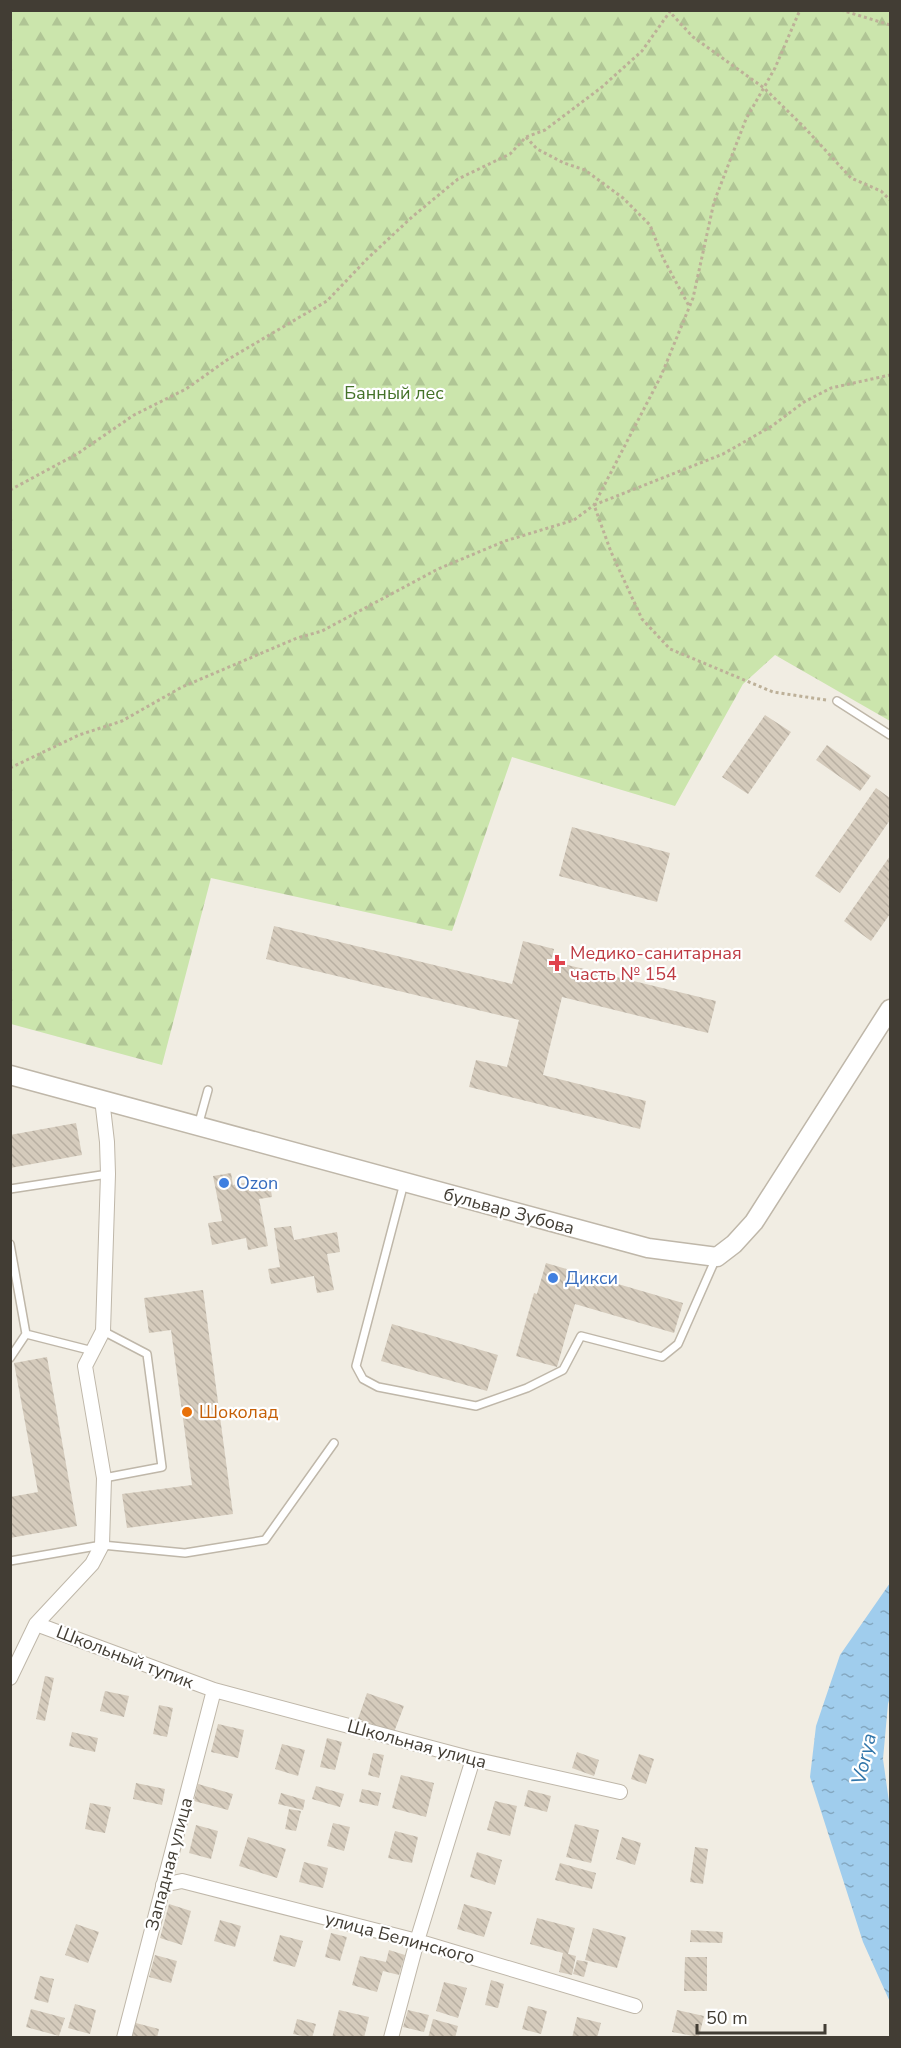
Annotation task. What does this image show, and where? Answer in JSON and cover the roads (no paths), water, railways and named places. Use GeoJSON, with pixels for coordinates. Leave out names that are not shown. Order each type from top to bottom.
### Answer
{"type":"FeatureCollection","features":[{"type":"Feature","properties":{"kind":"street"},"geometry":{"type":"LineString","coordinates":[[717,1257],[734,1244],[754,1222],[891,1009]]}},
{"type":"Feature","properties":{"kind":"street","name":"бульвар Зубова"},"geometry":{"type":"LineString","coordinates":[[10,1075],[648,1248],[717,1257]]}},
{"type":"Feature","properties":{"kind":"street"},"geometry":{"type":"LineString","coordinates":[[10,1678],[36,1624],[92,1564],[102,1545],[104,1478],[85,1366],[103,1331],[108,1174],[102,1099]]}},
{"type":"Feature","properties":{"kind":"street","name":"Школьный тупик"},"geometry":{"type":"LineString","coordinates":[[36,1624],[214,1690]]}},
{"type":"Feature","properties":{"kind":"street","name":"Школьная улица"},"geometry":{"type":"LineString","coordinates":[[214,1690],[473,1759],[620,1792]]}},
{"type":"Feature","properties":{"kind":"street","name":"Западная улица"},"geometry":{"type":"LineString","coordinates":[[124,2037],[214,1690]]}},
{"type":"Feature","properties":{"kind":"street"},"geometry":{"type":"LineString","coordinates":[[392,2037],[417,1941],[473,1759]]}},
{"type":"Feature","properties":{"kind":"street","name":"улица Белинского"},"geometry":{"type":"LineString","coordinates":[[163,1885],[182,1881],[417,1941],[635,2006]]}},
{"type":"Feature","properties":{"kind":"lane"},"geometry":{"type":"LineString","coordinates":[[837,701],[891,735]]}},
{"type":"Feature","properties":{"kind":"lane"},"geometry":{"type":"LineString","coordinates":[[198,1126],[208,1090]]}},
{"type":"Feature","properties":{"kind":"lane"},"geometry":{"type":"LineString","coordinates":[[10,1189],[108,1174]]}},
{"type":"Feature","properties":{"kind":"lane"},"geometry":{"type":"LineString","coordinates":[[404,1183],[356,1366],[363,1379],[378,1387],[476,1406],[527,1388],[563,1370],[582,1336],[662,1357],[678,1344],[717,1257]]}},
{"type":"Feature","properties":{"kind":"lane"},"geometry":{"type":"LineString","coordinates":[[10,1244],[26,1334],[10,1358]]}},
{"type":"Feature","properties":{"kind":"lane"},"geometry":{"type":"LineString","coordinates":[[103,1331],[147,1354],[162,1467],[104,1478]]}},
{"type":"Feature","properties":{"kind":"lane"},"geometry":{"type":"LineString","coordinates":[[26,1334],[93,1352]]}},
{"type":"Feature","properties":{"kind":"lane"},"geometry":{"type":"LineString","coordinates":[[10,1561],[102,1545],[185,1552],[264,1540],[334,1443]]}},
{"type":"Feature","properties":{"kind":"water","name":"Vorya"},"geometry":{"type":"Polygon","coordinates":[[[890,1583],[890,1697],[883,1759],[890,1809],[890,2002],[863,1942],[810,1777],[816,1726],[840,1655],[890,1583]]]}},
{"type":"Feature","properties":{"kind":"place","name":"Медико-санитарная часть № 154"},"geometry":{"type":"Point","coordinates":[557,963]}},
{"type":"Feature","properties":{"kind":"place","name":"Ozon"},"geometry":{"type":"Point","coordinates":[224,1183]}},
{"type":"Feature","properties":{"kind":"place","name":"Дикси"},"geometry":{"type":"Point","coordinates":[553,1278]}},
{"type":"Feature","properties":{"kind":"place","name":"Шоколад"},"geometry":{"type":"Point","coordinates":[187,1412]}},
{"type":"Feature","properties":{"kind":"park label","name":"Банный лес"},"geometry":{"type":"Point","coordinates":[394,393]}}]}
